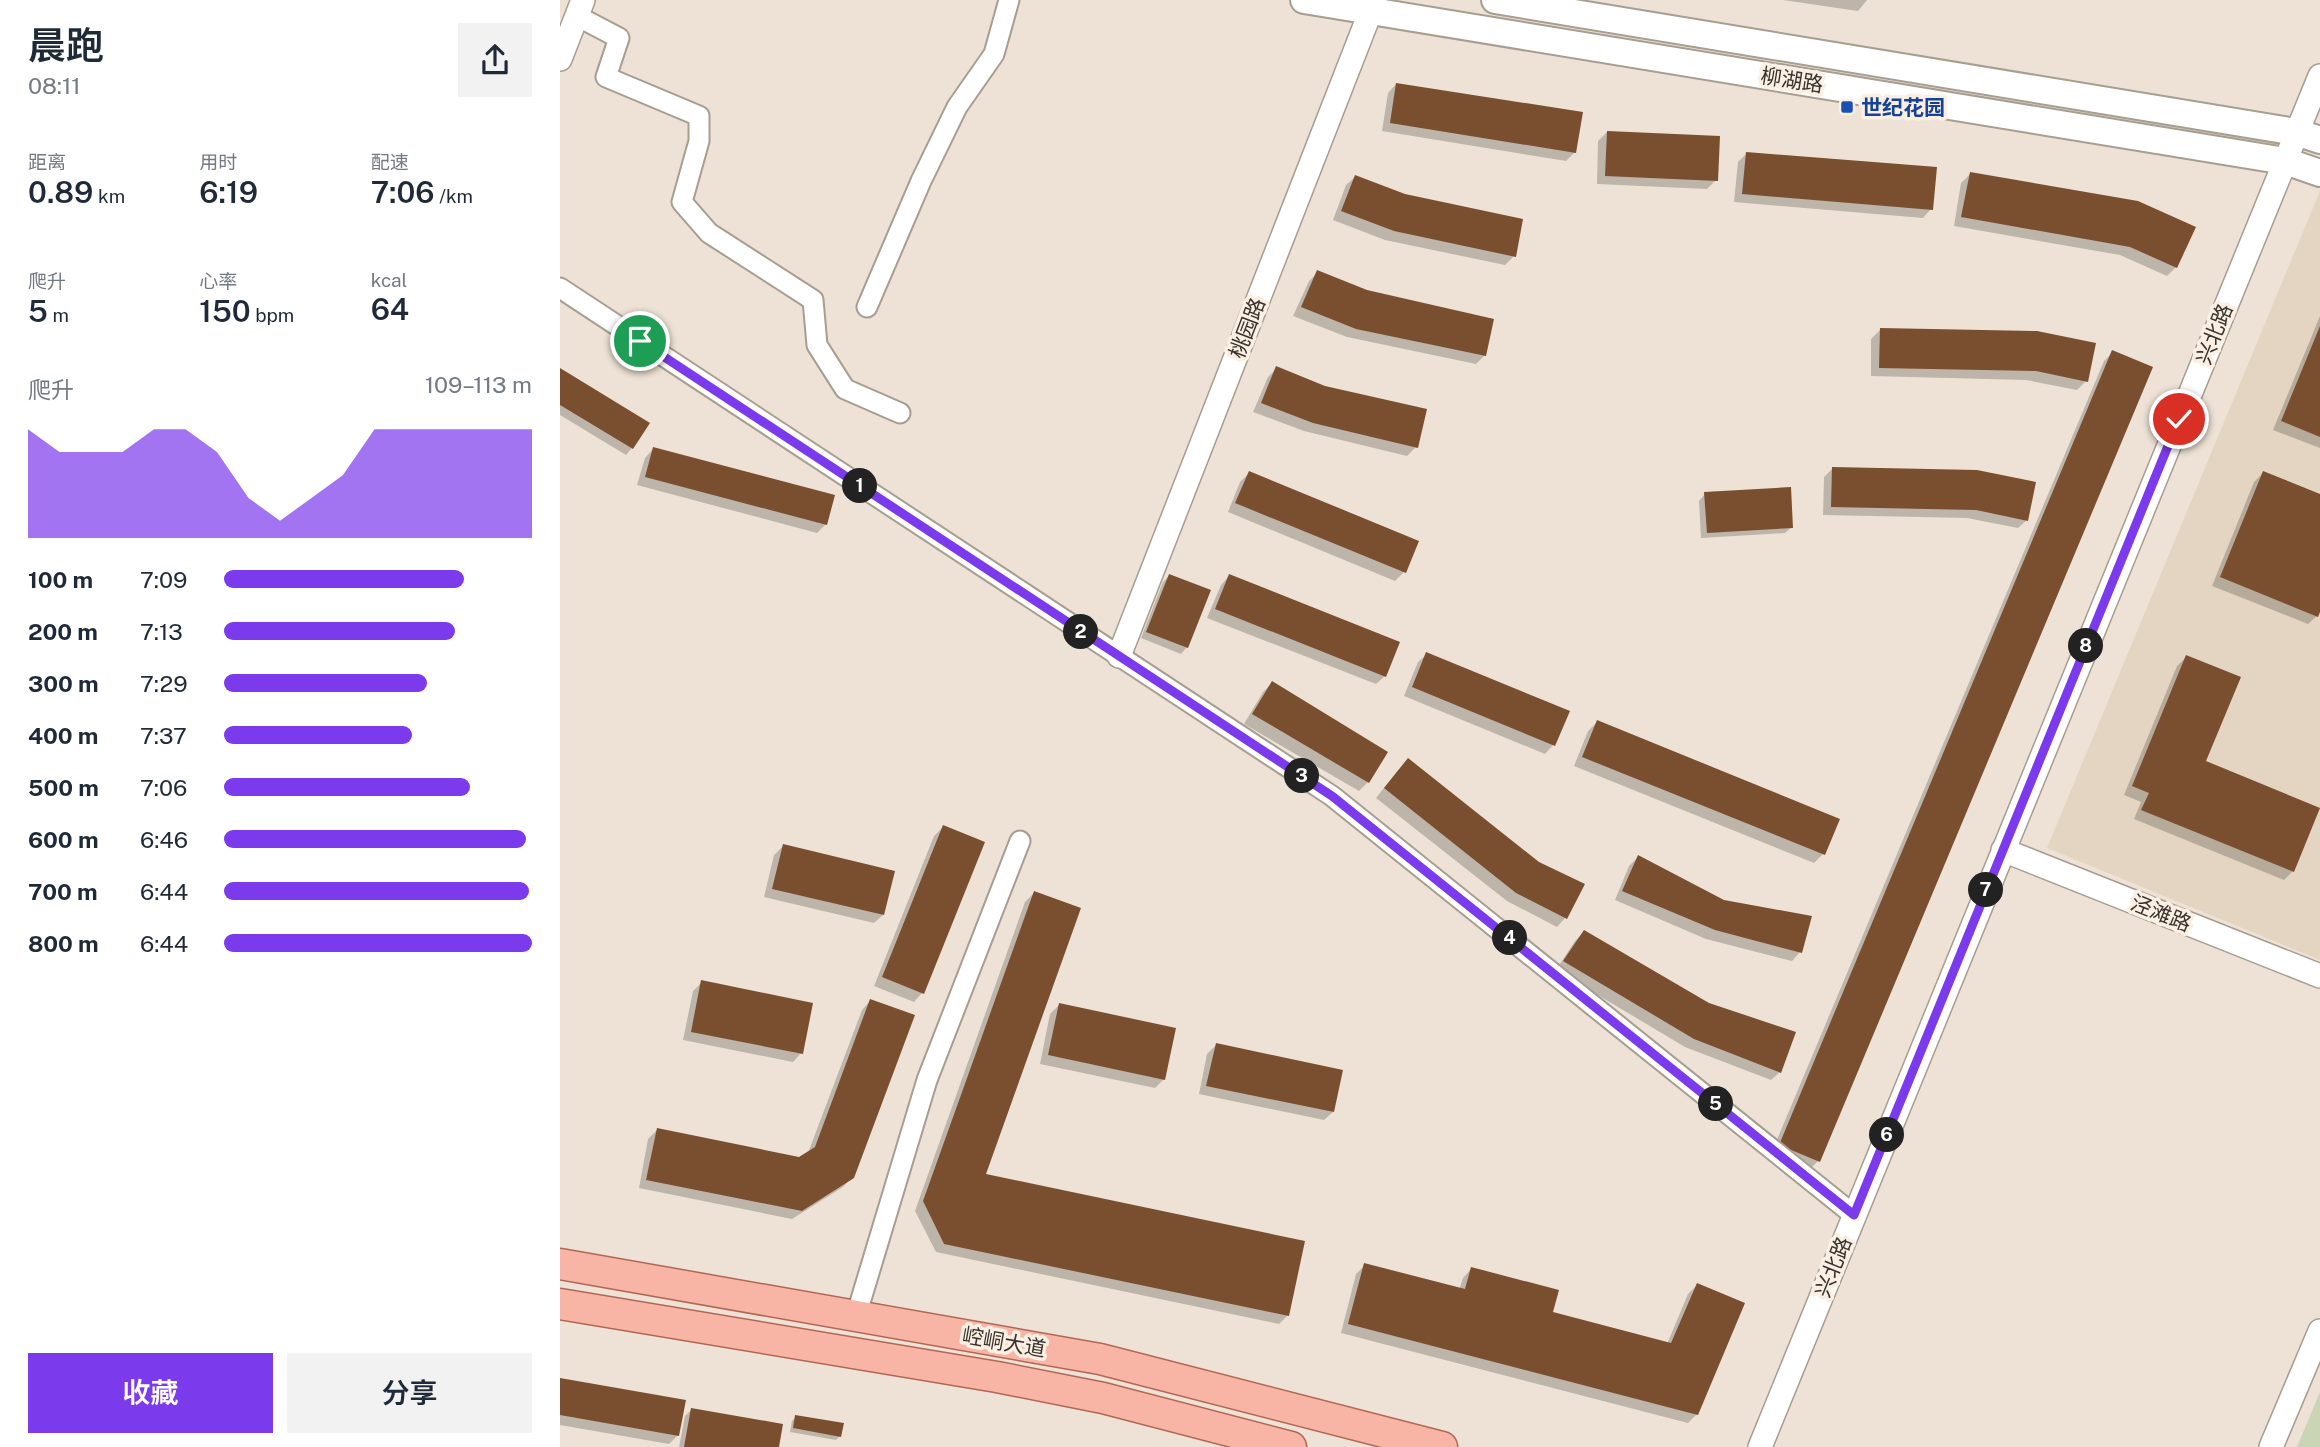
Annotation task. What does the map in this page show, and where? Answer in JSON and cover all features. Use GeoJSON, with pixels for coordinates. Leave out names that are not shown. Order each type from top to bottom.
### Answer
{"type":"FeatureCollection","features":[{"type":"Feature","properties":{"kind":"main road","name":"柳湖路"},"geometry":{"type":"LineString","coordinates":[[1304,0],[1373,6],[2285,161],[2320,173]]}},
{"type":"Feature","properties":{"kind":"main road","name":"柳湖路"},"geometry":{"type":"LineString","coordinates":[[1494,0],[2308,136]]}},
{"type":"Feature","properties":{"kind":"main road","name":"崆峒大道"},"geometry":{"type":"LineString","coordinates":[[560,1264],[1100,1359],[1442,1447]]}},
{"type":"Feature","properties":{"kind":"main road","name":"崆峒大道"},"geometry":{"type":"LineString","coordinates":[[560,1304],[997,1377],[1102,1398],[1291,1447]]}},
{"type":"Feature","properties":{"kind":"street"},"geometry":{"type":"LineString","coordinates":[[867,307],[921,181],[957,107],[994,54],[1009,0]]}},
{"type":"Feature","properties":{"kind":"street","name":"桃园路"},"geometry":{"type":"LineString","coordinates":[[1119,656],[1373,6]]}},
{"type":"Feature","properties":{"kind":"street"},"geometry":{"type":"LineString","coordinates":[[560,59],[580,8],[619,38],[606,77],[699,117],[699,141],[682,202],[709,233],[813,300],[817,345],[845,389],[900,413]]}},
{"type":"Feature","properties":{"kind":"street","name":"兴北路"},"geometry":{"type":"LineString","coordinates":[[1760,1447],[2285,161],[2308,136],[2320,76]]}},
{"type":"Feature","properties":{"kind":"street"},"geometry":{"type":"LineString","coordinates":[[560,288],[1332,796],[1854,1215]]}},
{"type":"Feature","properties":{"kind":"street"},"geometry":{"type":"LineString","coordinates":[[856,1316],[927,1080],[1020,841]]}},
{"type":"Feature","properties":{"kind":"street","name":"泾滩路"},"geometry":{"type":"LineString","coordinates":[[2003,850],[2320,976]]}},
{"type":"Feature","properties":{"kind":"street"},"geometry":{"type":"LineString","coordinates":[[2271,1447],[2320,1331]]}},
{"type":"Feature","properties":{"kind":"shaded area"},"geometry":{"type":"Polygon","coordinates":[[[2320,191],[2320,960],[2047,848],[2320,191]]]}},
{"type":"Feature","properties":{"kind":"green space"},"geometry":{"type":"Polygon","coordinates":[[[2320,1392],[2320,1447],[2297,1447],[2320,1392]]]}},
{"type":"Feature","properties":{"kind":"building"},"geometry":{"type":"Polygon","coordinates":[[[1396,83],[1583,112],[1576,153],[1390,123],[1396,83]]]}},
{"type":"Feature","properties":{"kind":"building"},"geometry":{"type":"Polygon","coordinates":[[[1607,131],[1720,136],[1718,181],[1605,176],[1607,131]]]}},
{"type":"Feature","properties":{"kind":"building"},"geometry":{"type":"Polygon","coordinates":[[[1746,152],[1937,167],[1933,210],[1742,194],[1746,152]]]}},
{"type":"Feature","properties":{"kind":"building"},"geometry":{"type":"Polygon","coordinates":[[[1970,172],[2138,201],[2196,227],[2177,268],[2130,247],[1961,217],[1970,172]]]}},
{"type":"Feature","properties":{"kind":"building"},"geometry":{"type":"Polygon","coordinates":[[[1355,175],[1405,194],[1523,219],[1516,257],[1394,231],[1341,211],[1355,175]]]}},
{"type":"Feature","properties":{"kind":"building"},"geometry":{"type":"Polygon","coordinates":[[[1317,270],[1367,290],[1494,319],[1486,356],[1356,329],[1301,307],[1317,270]]]}},
{"type":"Feature","properties":{"kind":"building"},"geometry":{"type":"Polygon","coordinates":[[[2320,326],[2320,437],[2281,421],[2320,326]]]}},
{"type":"Feature","properties":{"kind":"building"},"geometry":{"type":"Polygon","coordinates":[[[1880,328],[2037,331],[2096,343],[2088,382],[2036,371],[1879,368],[1880,328]]]}},
{"type":"Feature","properties":{"kind":"building"},"geometry":{"type":"Polygon","coordinates":[[[2112,350],[2153,367],[1820,1162],[1779,1145],[2112,350]]]}},
{"type":"Feature","properties":{"kind":"building"},"geometry":{"type":"Polygon","coordinates":[[[1276,366],[1325,386],[1427,409],[1418,448],[1313,423],[1261,403],[1276,366]]]}},
{"type":"Feature","properties":{"kind":"building"},"geometry":{"type":"Polygon","coordinates":[[[560,368],[650,423],[633,449],[560,405],[560,368]]]}},
{"type":"Feature","properties":{"kind":"building"},"geometry":{"type":"Polygon","coordinates":[[[653,447],[835,495],[827,525],[645,477],[653,447]]]}},
{"type":"Feature","properties":{"kind":"building"},"geometry":{"type":"Polygon","coordinates":[[[1832,467],[1977,470],[2036,482],[2028,521],[1976,510],[1831,507],[1832,467]]]}},
{"type":"Feature","properties":{"kind":"building"},"geometry":{"type":"Polygon","coordinates":[[[1249,471],[1419,541],[1406,573],[1235,503],[1249,471]]]}},
{"type":"Feature","properties":{"kind":"building"},"geometry":{"type":"Polygon","coordinates":[[[2263,471],[2320,494],[2318,617],[2220,577],[2263,471]]]}},
{"type":"Feature","properties":{"kind":"building"},"geometry":{"type":"Polygon","coordinates":[[[1791,487],[1793,528],[1707,533],[1704,492],[1791,487]]]}},
{"type":"Feature","properties":{"kind":"building"},"geometry":{"type":"Polygon","coordinates":[[[1169,574],[1211,590],[1188,648],[1146,632],[1169,574]]]}},
{"type":"Feature","properties":{"kind":"building"},"geometry":{"type":"Polygon","coordinates":[[[1229,574],[1400,642],[1386,677],[1215,609],[1229,574]]]}},
{"type":"Feature","properties":{"kind":"building"},"geometry":{"type":"Polygon","coordinates":[[[1426,652],[1570,711],[1555,746],[1412,687],[1426,652]]]}},
{"type":"Feature","properties":{"kind":"building"},"geometry":{"type":"Polygon","coordinates":[[[2186,655],[2241,677],[2206,761],[2320,808],[2294,872],[2141,810],[2149,793],[2132,786],[2186,655]]]}},
{"type":"Feature","properties":{"kind":"building"},"geometry":{"type":"Polygon","coordinates":[[[1272,681],[1388,752],[1369,783],[1252,714],[1272,681]]]}},
{"type":"Feature","properties":{"kind":"building"},"geometry":{"type":"Polygon","coordinates":[[[1597,720],[1840,819],[1825,855],[1582,757],[1597,720]]]}},
{"type":"Feature","properties":{"kind":"building"},"geometry":{"type":"Polygon","coordinates":[[[1408,758],[1539,862],[1585,884],[1567,919],[1516,893],[1384,788],[1408,758]]]}},
{"type":"Feature","properties":{"kind":"building"},"geometry":{"type":"Polygon","coordinates":[[[943,825],[985,842],[924,994],[882,977],[943,825]]]}},
{"type":"Feature","properties":{"kind":"building"},"geometry":{"type":"Polygon","coordinates":[[[783,844],[895,871],[884,915],[772,889],[783,844]]]}},
{"type":"Feature","properties":{"kind":"building"},"geometry":{"type":"Polygon","coordinates":[[[1638,855],[1724,900],[1812,916],[1802,953],[1715,930],[1622,891],[1638,855]]]}},
{"type":"Feature","properties":{"kind":"building"},"geometry":{"type":"Polygon","coordinates":[[[1034,891],[1081,908],[986,1174],[1305,1241],[1289,1316],[944,1244],[923,1201],[1034,891]]]}},
{"type":"Feature","properties":{"kind":"building"},"geometry":{"type":"Polygon","coordinates":[[[1584,930],[1709,1003],[1796,1032],[1781,1073],[1694,1039],[1563,961],[1584,930]]]}},
{"type":"Feature","properties":{"kind":"building"},"geometry":{"type":"Polygon","coordinates":[[[701,980],[813,1003],[803,1054],[691,1032],[701,980]]]}},
{"type":"Feature","properties":{"kind":"building"},"geometry":{"type":"Polygon","coordinates":[[[870,999],[915,1015],[854,1178],[802,1211],[646,1180],[657,1128],[799,1157],[815,1147],[870,999]]]}},
{"type":"Feature","properties":{"kind":"building"},"geometry":{"type":"Polygon","coordinates":[[[1059,1003],[1176,1028],[1165,1080],[1048,1055],[1059,1003]]]}},
{"type":"Feature","properties":{"kind":"building"},"geometry":{"type":"Polygon","coordinates":[[[1216,1043],[1343,1070],[1334,1112],[1206,1086],[1216,1043]]]}},
{"type":"Feature","properties":{"kind":"building"},"geometry":{"type":"Polygon","coordinates":[[[1364,1263],[1465,1289],[1471,1267],[1559,1290],[1553,1312],[1671,1343],[1697,1283],[1745,1303],[1698,1415],[1348,1324],[1364,1263]]]}},
{"type":"Feature","properties":{"kind":"building"},"geometry":{"type":"Polygon","coordinates":[[[560,1378],[686,1400],[679,1436],[560,1415],[560,1378]]]}},
{"type":"Feature","properties":{"kind":"building"},"geometry":{"type":"Polygon","coordinates":[[[691,1408],[783,1424],[779,1447],[684,1447],[691,1408]]]}},
{"type":"Feature","properties":{"kind":"building"},"geometry":{"type":"Polygon","coordinates":[[[795,1415],[844,1423],[841,1437],[793,1428],[795,1415]]]}},
{"type":"Feature","properties":{"kind":"place","name":"世纪花园"},"geometry":{"type":"Point","coordinates":[1847,107]}},
{"type":"Feature","properties":{"kind":"route"},"geometry":{"type":"LineString","coordinates":[[640,341],[1332,796],[1854,1215],[2179,419]]}}]}
